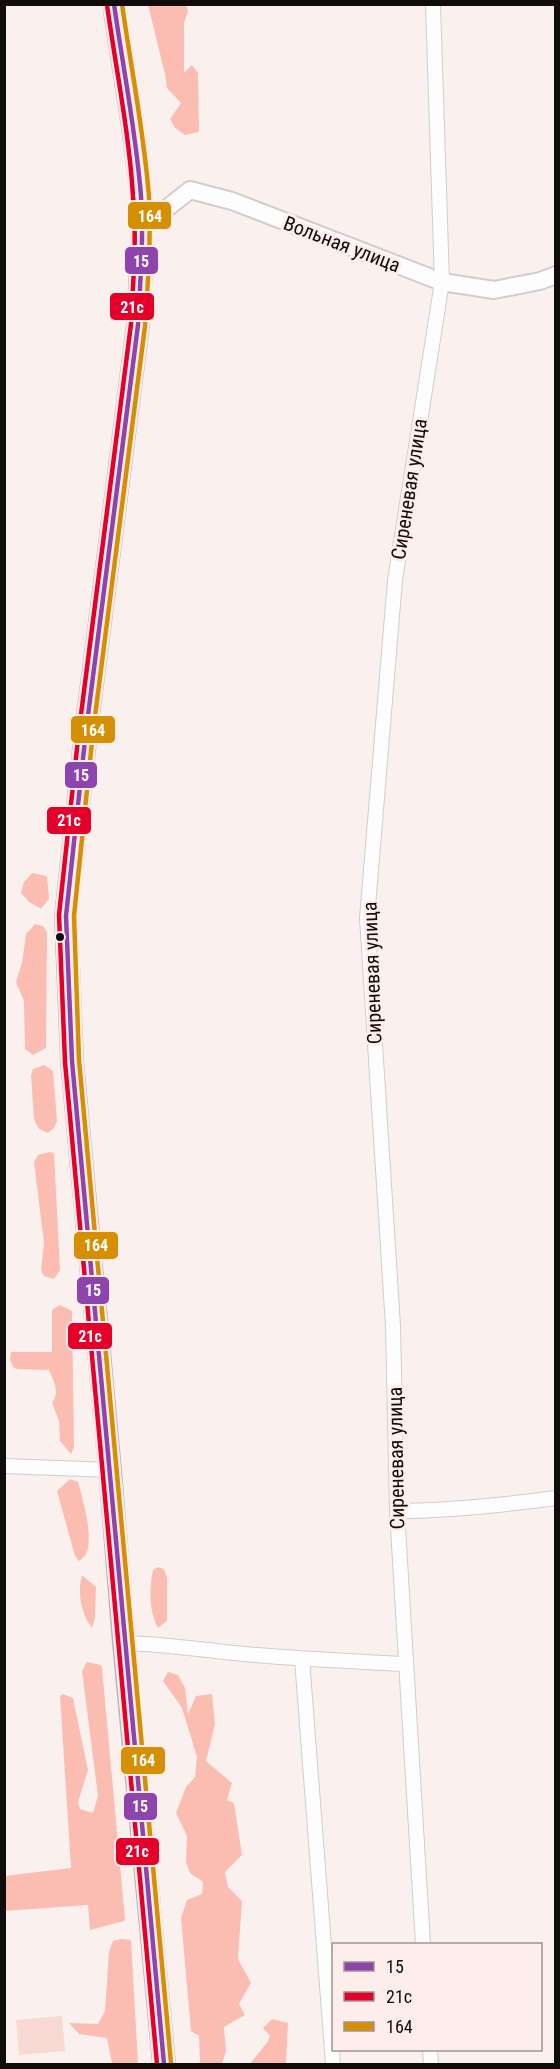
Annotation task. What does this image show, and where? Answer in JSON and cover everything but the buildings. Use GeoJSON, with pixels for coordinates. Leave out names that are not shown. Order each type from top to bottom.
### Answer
{"type":"FeatureCollection","features":[{"type":"Feature","properties":{"kind":"highway"},"geometry":{"type":"LineString","coordinates":[[114,4],[137,159],[142,228],[138,325],[86,731],[66,916],[72,1061],[164,2064]]}},
{"type":"Feature","properties":{"kind":"street","name":"Сиреневая улица"},"geometry":{"type":"LineString","coordinates":[[423,1943],[397,1511],[393,1326],[367,918],[395,580],[442,282],[433,4]]}},
{"type":"Feature","properties":{"kind":"street","name":"Вольная улица"},"geometry":{"type":"LineString","coordinates":[[142,228],[190,190],[232,201],[442,282],[494,290],[540,281],[555,275]]}},
{"type":"Feature","properties":{"kind":"street"},"geometry":{"type":"LineString","coordinates":[[4,1466],[110,1470]]}},
{"type":"Feature","properties":{"kind":"street"},"geometry":{"type":"LineString","coordinates":[[397,1511],[498,1506],[555,1498]]}},
{"type":"Feature","properties":{"kind":"street"},"geometry":{"type":"LineString","coordinates":[[124,1643],[161,1644],[302,1659],[405,1664]]}},
{"type":"Feature","properties":{"kind":"street"},"geometry":{"type":"LineString","coordinates":[[302,1659],[332,2051]]}},
{"type":"Feature","properties":{"kind":"shaded area"},"geometry":{"type":"Polygon","coordinates":[[[148,5],[186,5],[188,11],[184,23],[184,73],[192,65],[198,73],[199,132],[185,135],[175,128],[170,119],[181,103],[167,88],[148,5]]]}},
{"type":"Feature","properties":{"kind":"shaded area"},"geometry":{"type":"Polygon","coordinates":[[[32,873],[47,876],[49,899],[41,909],[29,902],[21,893],[24,882],[32,873]]]}},
{"type":"Feature","properties":{"kind":"shaded area"},"geometry":{"type":"Polygon","coordinates":[[[35,924],[43,926],[47,932],[46,1048],[33,1055],[25,1049],[24,1001],[16,982],[22,963],[26,934],[35,924]]]}},
{"type":"Feature","properties":{"kind":"shaded area"},"geometry":{"type":"Polygon","coordinates":[[[44,1065],[53,1071],[57,1121],[48,1133],[39,1129],[34,1120],[31,1075],[33,1069],[44,1065]]]}},
{"type":"Feature","properties":{"kind":"shaded area"},"geometry":{"type":"Polygon","coordinates":[[[54,1153],[60,1270],[54,1279],[44,1276],[41,1270],[44,1243],[34,1162],[38,1155],[54,1153]]]}},
{"type":"Feature","properties":{"kind":"shaded area"},"geometry":{"type":"Polygon","coordinates":[[[60,1305],[72,1311],[74,1447],[71,1454],[60,1441],[59,1421],[52,1403],[56,1395],[55,1387],[49,1370],[17,1369],[13,1367],[10,1359],[11,1352],[52,1352],[52,1310],[60,1305]]]}},
{"type":"Feature","properties":{"kind":"shaded area"},"geometry":{"type":"Polygon","coordinates":[[[70,1479],[78,1482],[88,1529],[88,1547],[85,1555],[79,1561],[75,1556],[57,1491],[70,1479]]]}},
{"type":"Feature","properties":{"kind":"shaded area"},"geometry":{"type":"Polygon","coordinates":[[[158,1567],[164,1569],[167,1578],[167,1621],[158,1628],[151,1608],[150,1592],[153,1570],[158,1567]]]}},
{"type":"Feature","properties":{"kind":"shaded area"},"geometry":{"type":"Polygon","coordinates":[[[82,1575],[96,1587],[95,1618],[92,1628],[81,1603],[82,1575]]]}},
{"type":"Feature","properties":{"kind":"shaded area"},"geometry":{"type":"Polygon","coordinates":[[[87,1662],[101,1665],[102,1668],[125,1919],[90,1930],[88,1905],[4,1911],[5,1876],[71,1868],[60,1696],[63,1694],[73,1698],[88,1770],[78,1802],[80,1809],[93,1813],[98,1796],[82,1671],[87,1662]]]}},
{"type":"Feature","properties":{"kind":"shaded area"},"geometry":{"type":"Polygon","coordinates":[[[168,1672],[178,1675],[185,1688],[188,1714],[196,1696],[212,1694],[215,1724],[206,1761],[232,1783],[227,1800],[234,1803],[242,1855],[225,1872],[228,1887],[242,1901],[238,1959],[251,1983],[239,2004],[245,2015],[224,2027],[226,2051],[222,2064],[200,2064],[199,2036],[191,2031],[181,1918],[187,1900],[202,1894],[203,1882],[190,1873],[186,1862],[187,1836],[176,1813],[186,1787],[195,1777],[197,1757],[182,1708],[163,1681],[168,1672]]]}},
{"type":"Feature","properties":{"kind":"shaded area"},"geometry":{"type":"Polygon","coordinates":[[[131,1940],[138,2064],[112,2064],[107,2038],[79,2034],[69,2023],[98,2024],[105,2011],[109,1952],[113,1941],[131,1940]]]}},
{"type":"Feature","properties":{"kind":"shaded area"},"geometry":{"type":"Polygon","coordinates":[[[62,2016],[65,2051],[19,2055],[16,2020],[62,2016]]]}},
{"type":"Feature","properties":{"kind":"shaded area"},"geometry":{"type":"Polygon","coordinates":[[[272,2019],[288,2023],[286,2064],[250,2064],[268,2041],[270,2036],[263,2028],[272,2019]]]}},
{"type":"Feature","properties":{"kind":"transit line","name":"15"},"geometry":{"type":"LineString","coordinates":[[114,4],[139,172],[142,212],[141,277],[138,325],[86,731],[66,916],[72,1061],[164,2064]]}},
{"type":"Feature","properties":{"kind":"transit line","name":"164"},"geometry":{"type":"LineString","coordinates":[[122,4],[147,173],[150,213],[148,278],[145,326],[93,732],[74,916],[79,1060],[171,2063]]}},
{"type":"Feature","properties":{"kind":"transit line","name":"21с"},"geometry":{"type":"LineString","coordinates":[[107,5],[131,172],[135,228],[134,276],[131,324],[79,730],[59,915],[65,1062],[157,2064]]}}]}
